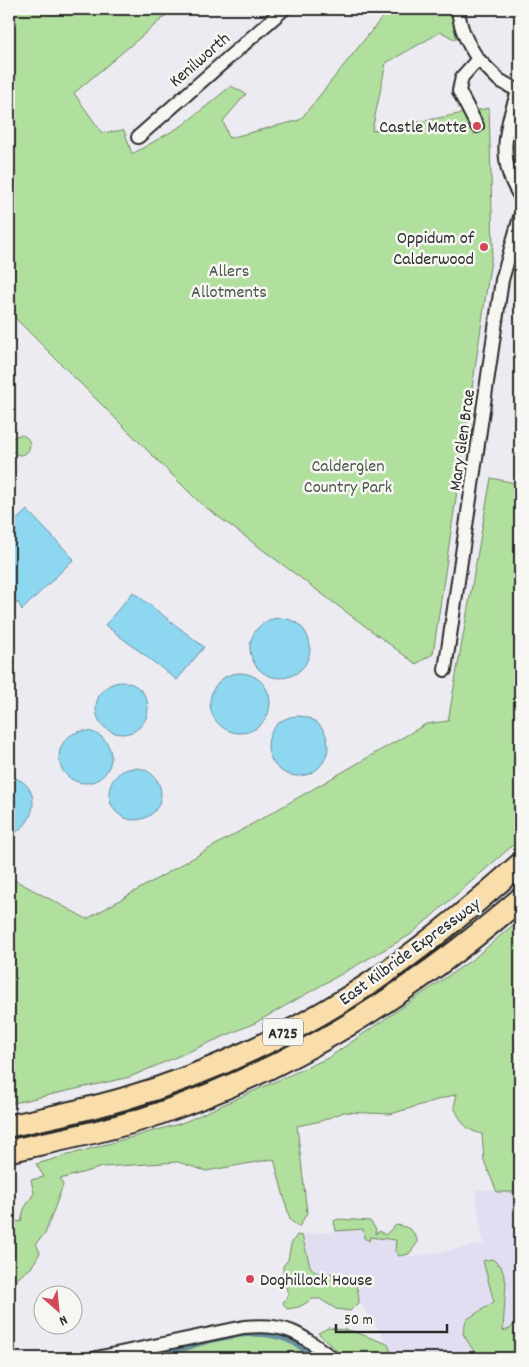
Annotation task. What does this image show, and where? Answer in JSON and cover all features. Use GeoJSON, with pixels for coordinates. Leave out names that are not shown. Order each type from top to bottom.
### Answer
{"type":"FeatureCollection","features":[{"type":"Feature","properties":{"kind":"highway","name":"East Kilbride Expressway"},"geometry":{"type":"LineString","coordinates":[[9,1126],[125,1099],[225,1061],[322,1013],[372,982],[414,951],[520,864]]}},
{"type":"Feature","properties":{"kind":"highway","name":"East Kilbride Expressway"},"geometry":{"type":"LineString","coordinates":[[9,1151],[87,1134],[154,1115],[225,1089],[279,1064],[367,1016],[440,966],[520,899]]}},
{"type":"Feature","properties":{"kind":"street","name":"Kenilworth"},"geometry":{"type":"LineString","coordinates":[[138,137],[284,9]]}},
{"type":"Feature","properties":{"kind":"street"},"geometry":{"type":"LineString","coordinates":[[458,9],[460,27],[466,42],[478,59],[499,80],[519,92],[508,120],[504,139],[508,170],[513,186],[520,196]]}},
{"type":"Feature","properties":{"kind":"street"},"geometry":{"type":"LineString","coordinates":[[477,126],[459,91],[462,77],[478,59]]}},
{"type":"Feature","properties":{"kind":"street","name":"Mary Glen Brae"},"geometry":{"type":"LineString","coordinates":[[445,670],[502,280],[520,216]]}},
{"type":"Feature","properties":{"kind":"street"},"geometry":{"type":"LineString","coordinates":[[96,1358],[244,1327],[265,1325],[282,1327],[302,1336],[332,1358]]}},
{"type":"Feature","properties":{"kind":"shaded area"},"geometry":{"type":"Polygon","coordinates":[[[475,1189],[520,1192],[520,1317],[510,1329],[503,1332],[504,1308],[483,1261],[494,1302],[466,1320],[470,1348],[478,1358],[393,1358],[388,1344],[359,1302],[359,1292],[355,1285],[344,1275],[315,1272],[310,1266],[302,1236],[304,1234],[364,1229],[369,1240],[370,1237],[396,1240],[395,1251],[399,1256],[417,1256],[483,1244],[475,1189]]]}},
{"type":"Feature","properties":{"kind":"green space"},"geometry":{"type":"Polygon","coordinates":[[[9,9],[174,9],[74,93],[102,133],[124,130],[132,154],[183,125],[231,86],[246,94],[223,121],[229,138],[300,120],[389,9],[454,9],[456,40],[441,32],[386,63],[372,131],[489,108],[493,246],[433,654],[416,664],[200,503],[9,312],[9,9]]]}},
{"type":"Feature","properties":{"kind":"green space"},"geometry":{"type":"Polygon","coordinates":[[[520,123],[520,177],[511,158],[520,123]]]}},
{"type":"Feature","properties":{"kind":"green space"},"geometry":{"type":"Polygon","coordinates":[[[20,435],[27,438],[30,445],[27,452],[20,455],[13,452],[10,445],[13,438],[20,435]]]}},
{"type":"Feature","properties":{"kind":"green space"},"geometry":{"type":"Polygon","coordinates":[[[491,478],[520,484],[520,839],[410,935],[255,1023],[130,1077],[9,1104],[9,877],[87,919],[426,724],[448,721],[491,478]]]}},
{"type":"Feature","properties":{"kind":"green space"},"geometry":{"type":"Polygon","coordinates":[[[520,919],[520,1192],[497,1192],[484,1161],[482,1134],[468,1128],[462,1122],[454,1107],[457,1094],[391,1114],[344,1112],[321,1121],[297,1126],[307,1213],[299,1227],[290,1220],[274,1159],[206,1171],[178,1162],[103,1167],[60,1179],[63,1185],[45,1234],[36,1243],[40,1253],[31,1268],[19,1277],[9,1296],[9,1219],[21,1222],[24,1209],[34,1193],[31,1180],[44,1177],[36,1164],[182,1123],[328,1058],[473,959],[520,919]]]}},
{"type":"Feature","properties":{"kind":"green space"},"geometry":{"type":"Polygon","coordinates":[[[338,1219],[370,1221],[376,1229],[375,1234],[380,1231],[385,1235],[396,1225],[404,1227],[412,1231],[418,1242],[409,1254],[399,1256],[395,1251],[396,1240],[370,1237],[369,1241],[364,1238],[363,1229],[336,1231],[334,1221],[338,1219]]]}},
{"type":"Feature","properties":{"kind":"green space"},"geometry":{"type":"Polygon","coordinates":[[[297,1235],[302,1236],[310,1266],[315,1272],[346,1277],[355,1285],[359,1302],[350,1311],[336,1309],[320,1299],[313,1299],[299,1307],[287,1309],[283,1303],[288,1294],[283,1277],[283,1266],[288,1260],[291,1244],[297,1235]]]}},
{"type":"Feature","properties":{"kind":"green space"},"geometry":{"type":"Polygon","coordinates":[[[492,1259],[501,1266],[506,1282],[503,1331],[510,1329],[520,1317],[520,1358],[478,1358],[463,1334],[466,1320],[494,1302],[483,1261],[492,1259]]]}},
{"type":"Feature","properties":{"kind":"green space"},"geometry":{"type":"Polygon","coordinates":[[[328,1328],[352,1331],[388,1344],[393,1358],[338,1358],[335,1349],[318,1333],[328,1328]]]}},
{"type":"Feature","properties":{"kind":"green space"},"geometry":{"type":"Polygon","coordinates":[[[247,1332],[284,1336],[320,1358],[173,1358],[171,1356],[227,1335],[247,1332]]]}},
{"type":"Feature","properties":{"kind":"water"},"geometry":{"type":"Polygon","coordinates":[[[27,510],[74,559],[22,610],[18,602],[16,604],[12,600],[15,597],[9,590],[9,527],[27,510]]]}},
{"type":"Feature","properties":{"kind":"water"},"geometry":{"type":"Polygon","coordinates":[[[133,592],[204,647],[177,680],[105,625],[133,592]]]}},
{"type":"Feature","properties":{"kind":"water"},"geometry":{"type":"Polygon","coordinates":[[[274,618],[286,618],[297,623],[305,631],[310,642],[308,660],[297,673],[286,678],[274,678],[263,673],[255,665],[250,654],[250,642],[255,631],[263,623],[274,618]]]}},
{"type":"Feature","properties":{"kind":"water"},"geometry":{"type":"Polygon","coordinates":[[[234,673],[246,673],[257,678],[265,686],[270,697],[268,715],[257,728],[246,733],[234,733],[223,728],[215,720],[210,709],[210,697],[215,686],[223,678],[234,673]]]}},
{"type":"Feature","properties":{"kind":"water"},"geometry":{"type":"Polygon","coordinates":[[[122,682],[132,684],[140,690],[146,698],[148,708],[146,718],[140,726],[132,732],[122,734],[112,732],[104,726],[98,718],[96,708],[98,698],[104,690],[112,684],[122,682]]]}},
{"type":"Feature","properties":{"kind":"water"},"geometry":{"type":"Polygon","coordinates":[[[292,716],[304,716],[315,721],[323,729],[328,740],[326,758],[315,771],[304,776],[292,776],[281,771],[273,763],[268,752],[268,740],[273,729],[281,721],[292,716]]]}},
{"type":"Feature","properties":{"kind":"water"},"geometry":{"type":"Polygon","coordinates":[[[85,731],[95,733],[103,739],[109,747],[111,757],[109,767],[103,775],[95,781],[85,783],[75,781],[67,775],[61,767],[59,757],[61,747],[67,739],[75,733],[85,731]]]}},
{"type":"Feature","properties":{"kind":"water"},"geometry":{"type":"Polygon","coordinates":[[[135,768],[145,770],[153,776],[159,784],[161,794],[159,804],[153,812],[145,818],[135,820],[125,818],[117,812],[111,804],[109,794],[111,784],[117,776],[125,770],[135,768]]]}},
{"type":"Feature","properties":{"kind":"water"},"geometry":{"type":"Polygon","coordinates":[[[9,777],[20,780],[28,786],[33,804],[31,814],[26,823],[19,830],[9,835],[9,777]]]}},
{"type":"Feature","properties":{"kind":"waterway"},"geometry":{"type":"LineString","coordinates":[[150,1358],[234,1336],[256,1335],[276,1337],[295,1344],[312,1358]]}},
{"type":"Feature","properties":{"kind":"place","name":"Castle Motte"},"geometry":{"type":"Point","coordinates":[477,126]}},
{"type":"Feature","properties":{"kind":"place","name":"Oppidum of Calderwood"},"geometry":{"type":"Point","coordinates":[484,247]}},
{"type":"Feature","properties":{"kind":"place","name":"Doghillock House"},"geometry":{"type":"Point","coordinates":[250,1279]}},
{"type":"Feature","properties":{"kind":"park label","name":"Allers Allotments"},"geometry":{"type":"Point","coordinates":[229,280]}},
{"type":"Feature","properties":{"kind":"park label","name":"Calderglen Country Park"},"geometry":{"type":"Point","coordinates":[348,475]}}]}
